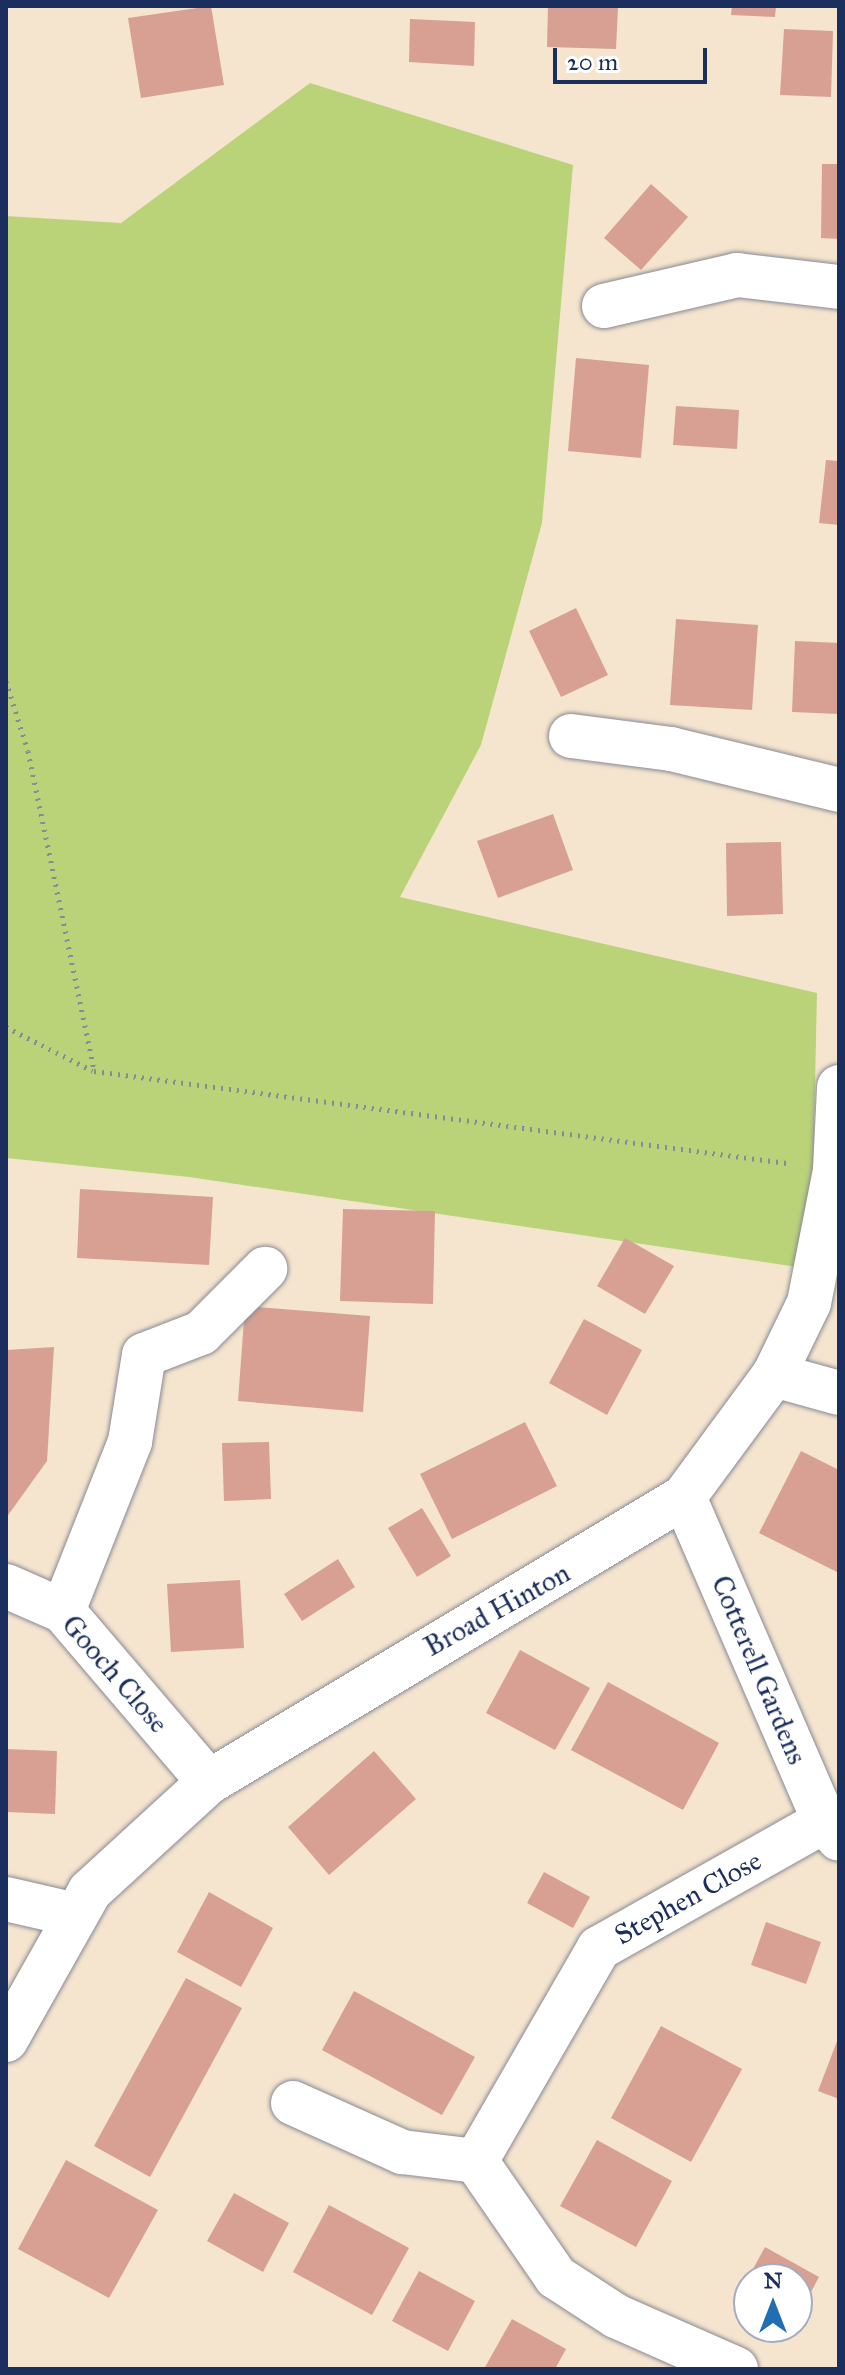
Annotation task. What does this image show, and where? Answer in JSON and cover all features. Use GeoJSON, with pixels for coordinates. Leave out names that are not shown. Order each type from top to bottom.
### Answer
{"type":"FeatureCollection","features":[{"type":"Feature","properties":{"kind":"street"},"geometry":{"type":"LineString","coordinates":[[604,306],[737,275],[839,287]]}},
{"type":"Feature","properties":{"kind":"street"},"geometry":{"type":"LineString","coordinates":[[571,736],[671,749],[791,783],[839,790]]}},
{"type":"Feature","properties":{"kind":"street","name":"Broad Hinton"},"geometry":{"type":"LineString","coordinates":[[6,2040],[90,1891],[209,1782],[684,1497],[774,1375],[809,1303],[835,1170],[839,1087]]}},
{"type":"Feature","properties":{"kind":"street"},"geometry":{"type":"LineString","coordinates":[[63,1611],[130,1442],[144,1355],[201,1333],[265,1269]]}},
{"type":"Feature","properties":{"kind":"street"},"geometry":{"type":"LineString","coordinates":[[774,1375],[839,1393]]}},
{"type":"Feature","properties":{"kind":"street","name":"Cotterell Gardens"},"geometry":{"type":"LineString","coordinates":[[684,1497],[832,1830]]}},
{"type":"Feature","properties":{"kind":"street","name":"Gooch Close"},"geometry":{"type":"LineString","coordinates":[[6,1586],[63,1611],[209,1782]]}},
{"type":"Feature","properties":{"kind":"street","name":"Stephen Close"},"geometry":{"type":"LineString","coordinates":[[476,2161],[599,1948],[832,1830]]}},
{"type":"Feature","properties":{"kind":"street"},"geometry":{"type":"LineString","coordinates":[[6,1899],[76,1915]]}},
{"type":"Feature","properties":{"kind":"street"},"geometry":{"type":"LineString","coordinates":[[293,2103],[402,2152],[476,2161],[556,2277],[616,2316],[736,2369]]}},
{"type":"Feature","properties":{"kind":"path"},"geometry":{"type":"LineString","coordinates":[[6,681],[32,766],[94,1071]]}},
{"type":"Feature","properties":{"kind":"path"},"geometry":{"type":"LineString","coordinates":[[6,1027],[94,1071],[835,1170]]}},
{"type":"Feature","properties":{"kind":"green space"},"geometry":{"type":"Polygon","coordinates":[[[310,83],[573,165],[542,523],[481,745],[400,897],[817,993],[811,1269],[189,1177],[6,1158],[6,216],[121,223],[310,83]]]}},
{"type":"Feature","properties":{"kind":"building"},"geometry":{"type":"Polygon","coordinates":[[[211,6],[224,85],[141,98],[128,18],[211,6]]]}},
{"type":"Feature","properties":{"kind":"building"},"geometry":{"type":"Polygon","coordinates":[[[548,6],[618,7],[616,49],[547,47],[548,6]]]}},
{"type":"Feature","properties":{"kind":"building"},"geometry":{"type":"Polygon","coordinates":[[[732,6],[776,6],[775,17],[731,15],[732,6]]]}},
{"type":"Feature","properties":{"kind":"building"},"geometry":{"type":"Polygon","coordinates":[[[410,19],[475,22],[474,66],[409,62],[410,19]]]}},
{"type":"Feature","properties":{"kind":"building"},"geometry":{"type":"Polygon","coordinates":[[[784,29],[833,31],[831,97],[780,95],[784,29]]]}},
{"type":"Feature","properties":{"kind":"building"},"geometry":{"type":"Polygon","coordinates":[[[822,164],[839,164],[839,239],[821,238],[822,164]]]}},
{"type":"Feature","properties":{"kind":"building"},"geometry":{"type":"Polygon","coordinates":[[[651,184],[688,217],[641,270],[604,238],[651,184]]]}},
{"type":"Feature","properties":{"kind":"building"},"geometry":{"type":"Polygon","coordinates":[[[576,358],[649,365],[641,458],[568,451],[576,358]]]}},
{"type":"Feature","properties":{"kind":"building"},"geometry":{"type":"Polygon","coordinates":[[[676,406],[739,410],[737,449],[673,445],[676,406]]]}},
{"type":"Feature","properties":{"kind":"building"},"geometry":{"type":"Polygon","coordinates":[[[826,460],[839,461],[839,525],[819,523],[826,460]]]}},
{"type":"Feature","properties":{"kind":"building"},"geometry":{"type":"Polygon","coordinates":[[[576,608],[608,675],[561,697],[529,631],[576,608]]]}},
{"type":"Feature","properties":{"kind":"building"},"geometry":{"type":"Polygon","coordinates":[[[676,619],[758,625],[752,710],[670,705],[676,619]]]}},
{"type":"Feature","properties":{"kind":"building"},"geometry":{"type":"Polygon","coordinates":[[[795,641],[839,643],[839,714],[792,712],[795,641]]]}},
{"type":"Feature","properties":{"kind":"building"},"geometry":{"type":"Polygon","coordinates":[[[553,814],[573,870],[498,898],[477,841],[553,814]]]}},
{"type":"Feature","properties":{"kind":"building"},"geometry":{"type":"Polygon","coordinates":[[[781,842],[783,914],[727,916],[726,843],[781,842]]]}},
{"type":"Feature","properties":{"kind":"building"},"geometry":{"type":"Polygon","coordinates":[[[80,1189],[213,1197],[209,1265],[77,1258],[80,1189]]]}},
{"type":"Feature","properties":{"kind":"building"},"geometry":{"type":"Polygon","coordinates":[[[343,1209],[435,1211],[433,1304],[340,1301],[343,1209]]]}},
{"type":"Feature","properties":{"kind":"building"},"geometry":{"type":"Polygon","coordinates":[[[625,1238],[674,1266],[645,1314],[597,1286],[625,1238]]]}},
{"type":"Feature","properties":{"kind":"building"},"geometry":{"type":"Polygon","coordinates":[[[245,1306],[370,1316],[363,1412],[238,1401],[245,1306]]]}},
{"type":"Feature","properties":{"kind":"building"},"geometry":{"type":"Polygon","coordinates":[[[584,1319],[642,1350],[607,1415],[549,1383],[584,1319]]]}},
{"type":"Feature","properties":{"kind":"building"},"geometry":{"type":"Polygon","coordinates":[[[54,1347],[47,1461],[6,1518],[6,1350],[54,1347]]]}},
{"type":"Feature","properties":{"kind":"building"},"geometry":{"type":"Polygon","coordinates":[[[525,1422],[557,1486],[452,1539],[420,1474],[525,1422]]]}},
{"type":"Feature","properties":{"kind":"building"},"geometry":{"type":"Polygon","coordinates":[[[269,1442],[271,1499],[224,1501],[222,1443],[269,1442]]]}},
{"type":"Feature","properties":{"kind":"building"},"geometry":{"type":"Polygon","coordinates":[[[801,1451],[839,1470],[839,1573],[759,1533],[801,1451]]]}},
{"type":"Feature","properties":{"kind":"building"},"geometry":{"type":"Polygon","coordinates":[[[422,1508],[451,1556],[417,1577],[388,1528],[422,1508]]]}},
{"type":"Feature","properties":{"kind":"building"},"geometry":{"type":"Polygon","coordinates":[[[338,1559],[355,1587],[302,1621],[284,1594],[338,1559]]]}},
{"type":"Feature","properties":{"kind":"building"},"geometry":{"type":"Polygon","coordinates":[[[240,1580],[244,1648],[171,1652],[167,1584],[240,1580]]]}},
{"type":"Feature","properties":{"kind":"building"},"geometry":{"type":"Polygon","coordinates":[[[520,1650],[590,1688],[555,1750],[486,1713],[520,1650]]]}},
{"type":"Feature","properties":{"kind":"building"},"geometry":{"type":"Polygon","coordinates":[[[608,1682],[719,1743],[683,1810],[571,1750],[608,1682]]]}},
{"type":"Feature","properties":{"kind":"building"},"geometry":{"type":"Polygon","coordinates":[[[6,1749],[57,1751],[55,1814],[6,1812],[6,1749]]]}},
{"type":"Feature","properties":{"kind":"building"},"geometry":{"type":"Polygon","coordinates":[[[374,1751],[416,1799],[329,1875],[288,1827],[374,1751]]]}},
{"type":"Feature","properties":{"kind":"building"},"geometry":{"type":"Polygon","coordinates":[[[544,1872],[590,1897],[573,1928],[527,1903],[544,1872]]]}},
{"type":"Feature","properties":{"kind":"building"},"geometry":{"type":"Polygon","coordinates":[[[209,1892],[273,1928],[241,1987],[177,1952],[209,1892]]]}},
{"type":"Feature","properties":{"kind":"building"},"geometry":{"type":"Polygon","coordinates":[[[766,1922],[821,1942],[806,1984],[751,1965],[766,1922]]]}},
{"type":"Feature","properties":{"kind":"building"},"geometry":{"type":"Polygon","coordinates":[[[186,1978],[242,2008],[150,2177],[94,2146],[186,1978]]]}},
{"type":"Feature","properties":{"kind":"building"},"geometry":{"type":"Polygon","coordinates":[[[354,1991],[475,2057],[442,2115],[322,2050],[354,1991]]]}},
{"type":"Feature","properties":{"kind":"building"},"geometry":{"type":"Polygon","coordinates":[[[661,2026],[742,2069],[691,2162],[611,2118],[661,2026]]]}},
{"type":"Feature","properties":{"kind":"building"},"geometry":{"type":"Polygon","coordinates":[[[839,2036],[839,2099],[818,2091],[839,2036]]]}},
{"type":"Feature","properties":{"kind":"building"},"geometry":{"type":"Polygon","coordinates":[[[597,2140],[672,2181],[636,2247],[560,2206],[597,2140]]]}},
{"type":"Feature","properties":{"kind":"building"},"geometry":{"type":"Polygon","coordinates":[[[66,2160],[158,2210],[109,2298],[18,2249],[66,2160]]]}},
{"type":"Feature","properties":{"kind":"building"},"geometry":{"type":"Polygon","coordinates":[[[234,2193],[289,2223],[263,2272],[207,2241],[234,2193]]]}},
{"type":"Feature","properties":{"kind":"building"},"geometry":{"type":"Polygon","coordinates":[[[329,2205],[409,2248],[372,2315],[293,2272],[329,2205]]]}},
{"type":"Feature","properties":{"kind":"building"},"geometry":{"type":"Polygon","coordinates":[[[765,2247],[794,2263],[756,2263],[765,2247]]]}},
{"type":"Feature","properties":{"kind":"building"},"geometry":{"type":"Polygon","coordinates":[[[419,2271],[475,2301],[448,2351],[392,2321],[419,2271]]]}},
{"type":"Feature","properties":{"kind":"building"},"geometry":{"type":"Polygon","coordinates":[[[813,2274],[819,2277],[813,2288],[813,2274]]]}},
{"type":"Feature","properties":{"kind":"building"},"geometry":{"type":"Polygon","coordinates":[[[512,2319],[566,2349],[555,2369],[484,2369],[512,2319]]]}}]}
